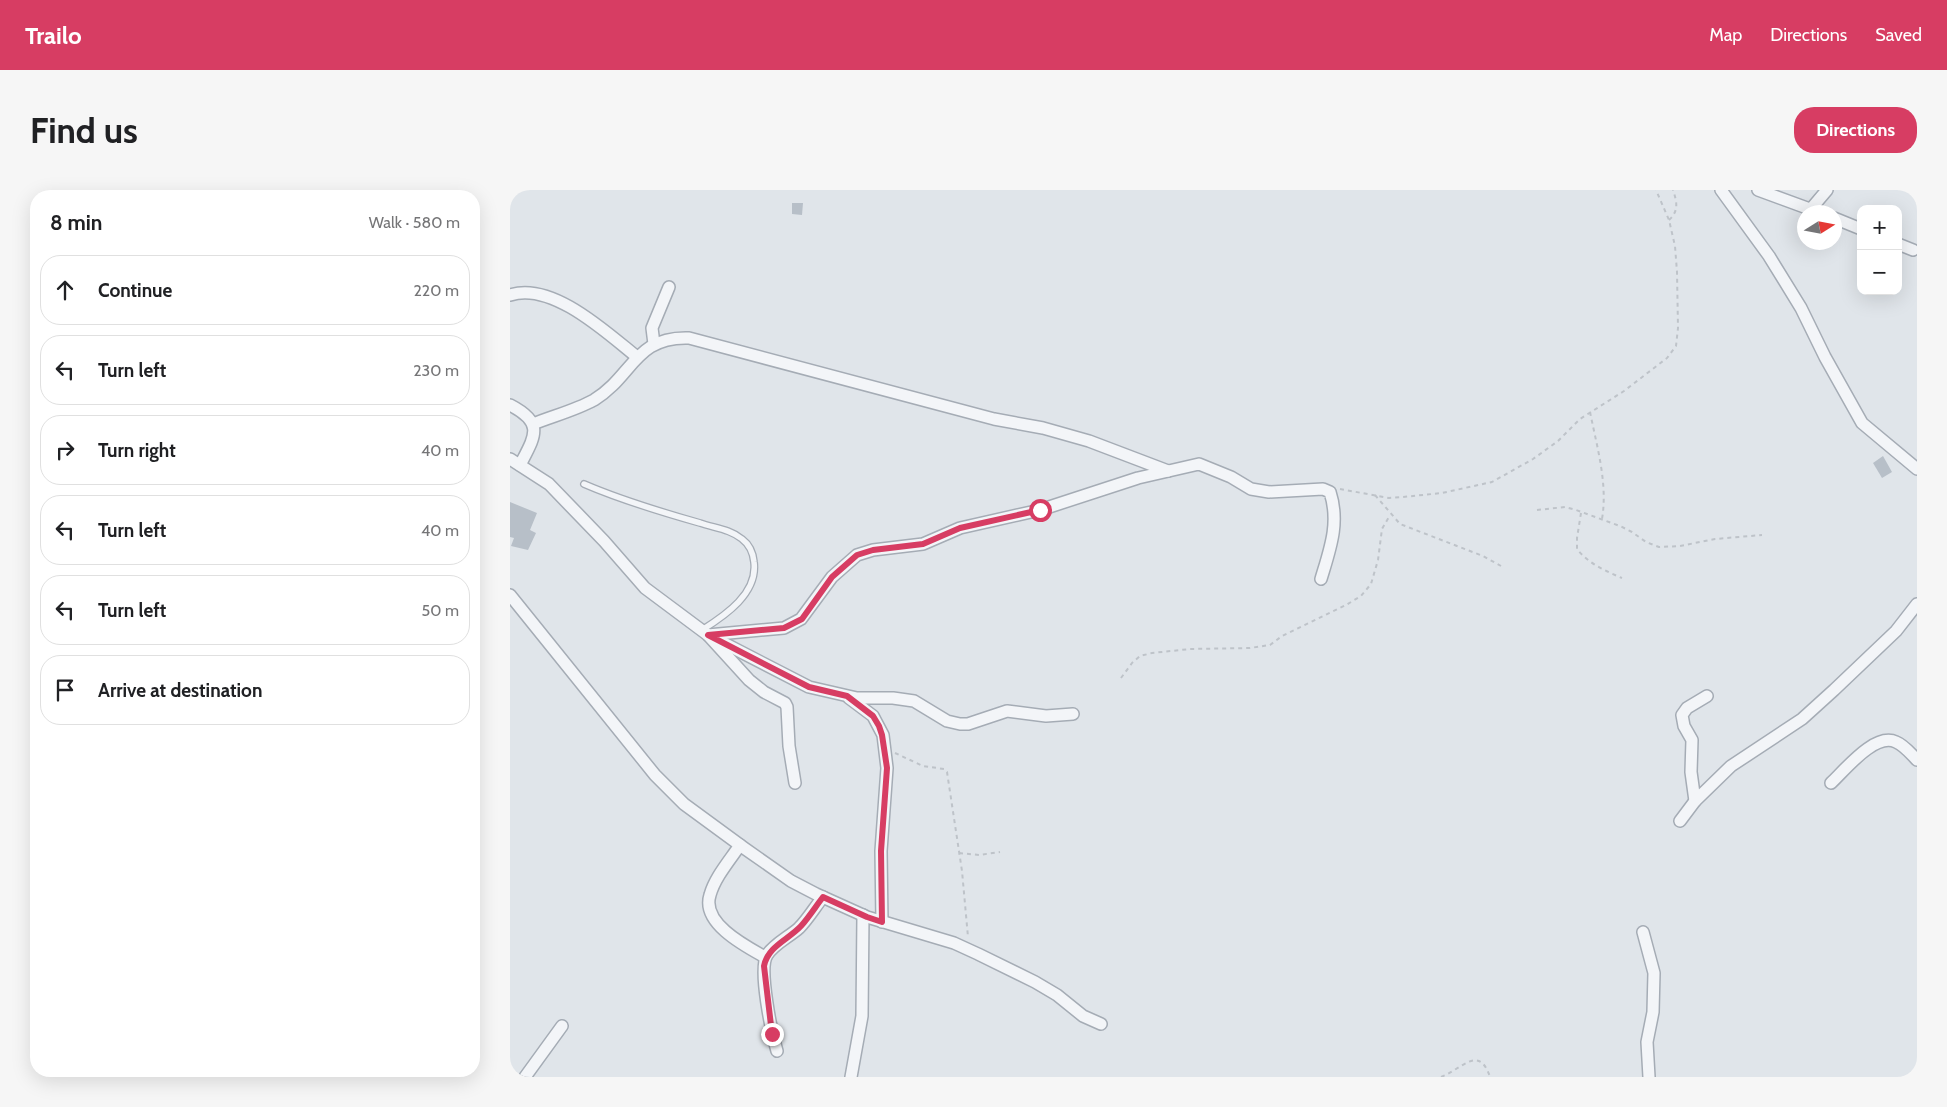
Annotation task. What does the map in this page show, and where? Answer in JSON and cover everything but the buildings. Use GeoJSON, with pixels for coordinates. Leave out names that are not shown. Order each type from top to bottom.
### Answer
{"type":"FeatureCollection","features":[{"type":"Feature","properties":{"kind":"street"},"geometry":{"type":"LineString","coordinates":[[1721,190],[1769,256],[1801,308],[1825,358],[1862,423],[1917,470]]}},
{"type":"Feature","properties":{"kind":"street"},"geometry":{"type":"LineString","coordinates":[[1758,190],[1798,205]]}},
{"type":"Feature","properties":{"kind":"street"},"geometry":{"type":"LineString","coordinates":[[1818,205],[1827,190]]}},
{"type":"Feature","properties":{"kind":"street"},"geometry":{"type":"LineString","coordinates":[[1842,221],[1857,227]]}},
{"type":"Feature","properties":{"kind":"street"},"geometry":{"type":"LineString","coordinates":[[1902,246],[1913,250]]}},
{"type":"Feature","properties":{"kind":"street"},"geometry":{"type":"LineString","coordinates":[[654,344],[652,328],[669,287]]}},
{"type":"Feature","properties":{"kind":"street"},"geometry":{"type":"LineString","coordinates":[[510,295],[517,292],[532,292],[551,297],[579,314],[637,358]]}},
{"type":"Feature","properties":{"kind":"street"},"geometry":{"type":"LineString","coordinates":[[533,424],[593,400],[613,386],[646,348],[660,340],[676,337],[689,338],[994,419],[1043,428],[1090,441],[1168,471]]}},
{"type":"Feature","properties":{"kind":"street"},"geometry":{"type":"LineString","coordinates":[[510,405],[526,415],[533,424],[534,435],[515,462],[549,484],[645,588],[705,632],[809,687],[847,696],[914,701],[947,722],[968,724],[1007,711],[1046,716],[1073,714]]}},
{"type":"Feature","properties":{"kind":"street"},"geometry":{"type":"LineString","coordinates":[[705,632],[784,628],[793,624],[802,619],[832,577],[857,555],[873,550],[923,544],[960,528],[1040,510],[1100,489],[1199,464],[1232,477],[1251,488],[1269,492],[1328,490],[1332,499],[1335,518],[1334,537],[1321,579]]}},
{"type":"Feature","properties":{"kind":"street"},"geometry":{"type":"LineString","coordinates":[[510,595],[655,775],[684,804],[791,881],[863,915],[954,943],[1035,982],[1057,995],[1083,1016],[1102,1024]]}},
{"type":"Feature","properties":{"kind":"street"},"geometry":{"type":"LineString","coordinates":[[1680,821],[1695,800],[1731,766],[1802,719],[1896,631],[1917,604]]}},
{"type":"Feature","properties":{"kind":"street"},"geometry":{"type":"LineString","coordinates":[[705,632],[749,680],[764,692],[785,703],[795,783]]}},
{"type":"Feature","properties":{"kind":"street"},"geometry":{"type":"LineString","coordinates":[[847,696],[873,716],[879,726],[885,752],[887,768],[881,851],[882,922]]}},
{"type":"Feature","properties":{"kind":"street"},"geometry":{"type":"LineString","coordinates":[[1695,800],[1691,772],[1692,740],[1684,726],[1682,715],[1687,708],[1707,696]]}},
{"type":"Feature","properties":{"kind":"street"},"geometry":{"type":"LineString","coordinates":[[1830,783],[1872,745],[1882,740],[1897,742],[1917,760]]}},
{"type":"Feature","properties":{"kind":"street"},"geometry":{"type":"LineString","coordinates":[[740,844],[710,894],[709,908],[723,930],[742,945],[765,958]]}},
{"type":"Feature","properties":{"kind":"street"},"geometry":{"type":"LineString","coordinates":[[777,1051],[767,1002],[765,958],[770,950],[802,926],[823,897]]}},
{"type":"Feature","properties":{"kind":"street"},"geometry":{"type":"LineString","coordinates":[[851,1077],[862,1016],[863,915]]}},
{"type":"Feature","properties":{"kind":"street"},"geometry":{"type":"LineString","coordinates":[[1643,932],[1654,973],[1653,1012],[1647,1042],[1652,1076]]}},
{"type":"Feature","properties":{"kind":"street"},"geometry":{"type":"LineString","coordinates":[[526,1077],[562,1026]]}},
{"type":"Feature","properties":{"kind":"lane"},"geometry":{"type":"LineString","coordinates":[[584,484],[613,496],[725,530],[741,538],[750,546],[754,556],[756,572],[754,580],[736,604],[705,632]]}},
{"type":"Feature","properties":{"kind":"path"},"geometry":{"type":"LineString","coordinates":[[1328,490],[1348,489],[1389,498],[1427,495],[1492,482],[1533,459],[1558,442],[1580,419],[1668,358],[1676,346],[1679,300],[1675,246],[1669,220],[1656,190]]}},
{"type":"Feature","properties":{"kind":"path"},"geometry":{"type":"LineString","coordinates":[[1669,220],[1674,216],[1677,209],[1674,190]]}},
{"type":"Feature","properties":{"kind":"path"},"geometry":{"type":"LineString","coordinates":[[1590,412],[1604,489],[1602,519]]}},
{"type":"Feature","properties":{"kind":"path"},"geometry":{"type":"LineString","coordinates":[[1375,495],[1390,515],[1400,524],[1483,556],[1501,566]]}},
{"type":"Feature","properties":{"kind":"path"},"geometry":{"type":"LineString","coordinates":[[1537,510],[1565,507],[1582,512],[1620,526],[1646,542],[1659,547],[1762,535]]}},
{"type":"Feature","properties":{"kind":"path"},"geometry":{"type":"LineString","coordinates":[[1582,512],[1577,549],[1589,560],[1606,571],[1622,578]]}},
{"type":"Feature","properties":{"kind":"path"},"geometry":{"type":"LineString","coordinates":[[1122,678],[1132,662],[1140,656],[1152,653],[1190,649],[1250,648],[1270,645],[1282,636],[1361,596],[1371,584],[1378,560],[1382,529],[1390,515]]}},
{"type":"Feature","properties":{"kind":"path"},"geometry":{"type":"LineString","coordinates":[[885,752],[897,754],[922,766],[944,769],[947,772],[959,853],[969,950]]}},
{"type":"Feature","properties":{"kind":"path"},"geometry":{"type":"LineString","coordinates":[[959,853],[979,855],[1000,852]]}},
{"type":"Feature","properties":{"kind":"path"},"geometry":{"type":"LineString","coordinates":[[1441,1077],[1466,1063],[1477,1060],[1482,1061],[1486,1066],[1490,1077]]}},
{"type":"Feature","properties":{"kind":"route"},"geometry":{"type":"LineString","coordinates":[[772,1034],[764,966],[765,958],[770,950],[802,926],[823,897],[882,922],[881,851],[887,768],[882,735],[873,716],[847,696],[809,687],[708,635],[784,628],[793,624],[802,619],[832,577],[857,555],[873,550],[923,544],[960,528],[1040,510]]}}]}
